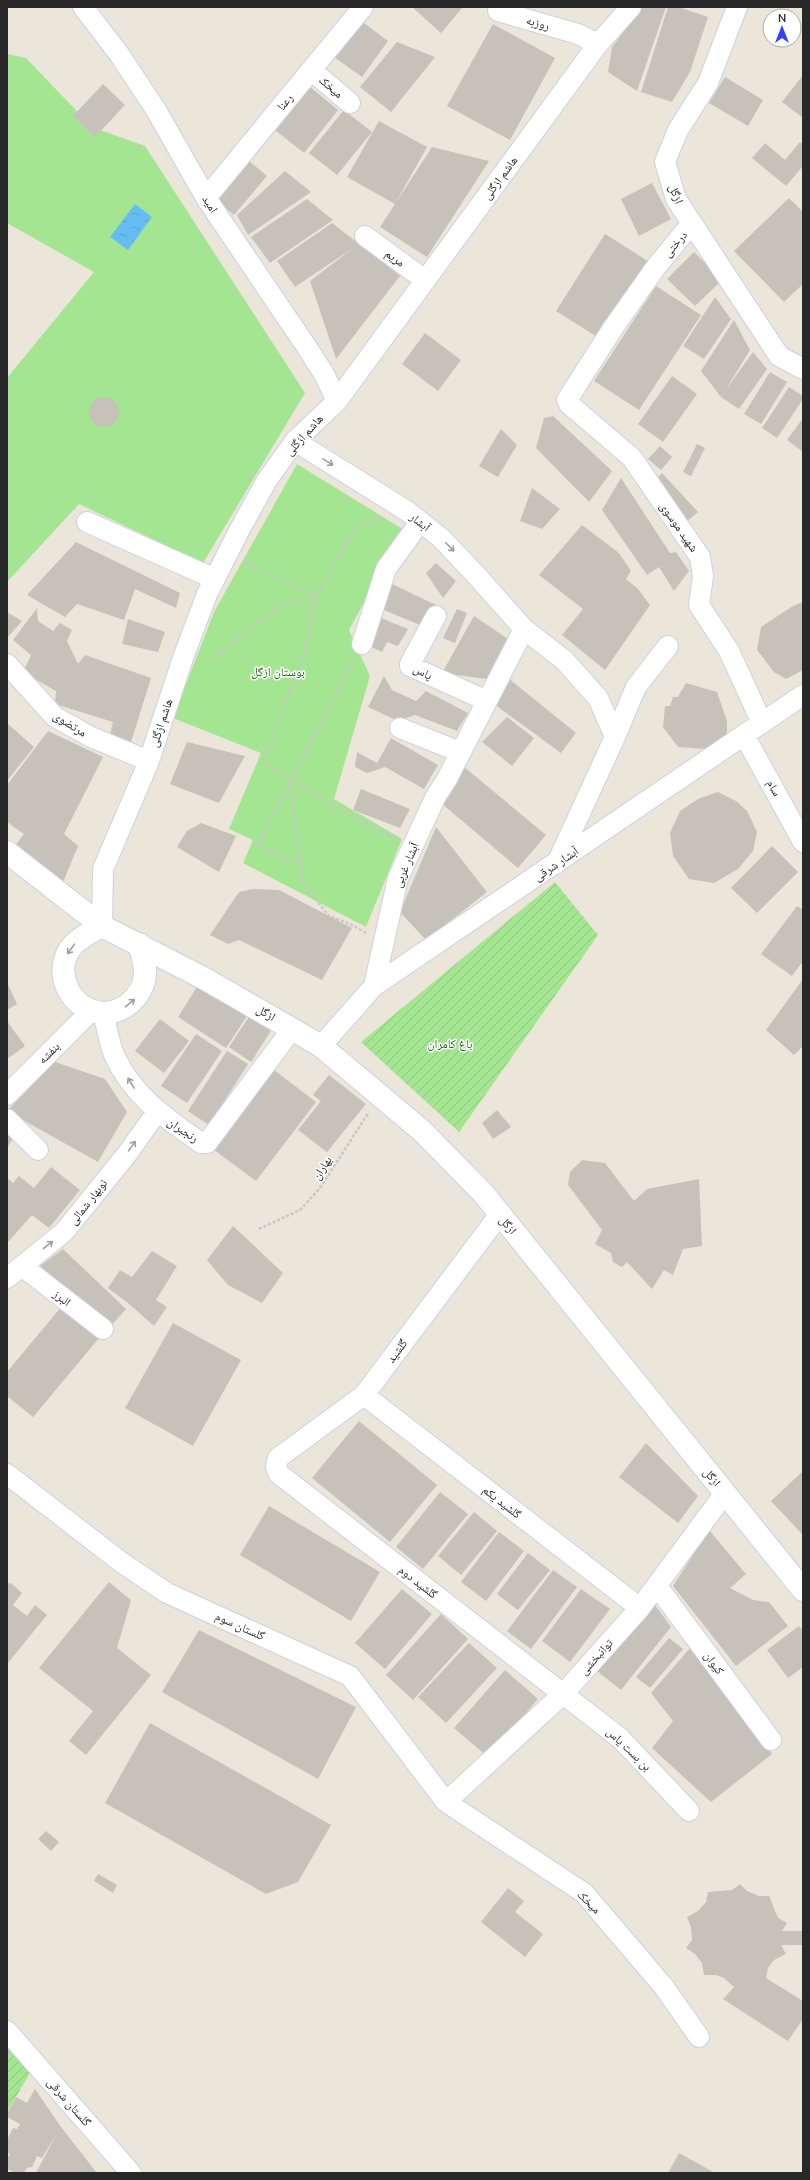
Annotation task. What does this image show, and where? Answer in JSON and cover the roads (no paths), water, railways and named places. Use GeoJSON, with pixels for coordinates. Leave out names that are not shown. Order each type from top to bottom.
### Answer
{"type":"FeatureCollection","features":[{"type":"Feature","properties":{"kind":"main road"},"geometry":{"type":"LineString","coordinates":[[7,852],[102,926],[139,944],[145,971],[144,984],[138,996],[128,1005],[116,1011],[97,1012],[81,1006],[69,993],[64,977],[64,965],[73,945],[82,937],[102,926]]}},
{"type":"Feature","properties":{"kind":"main road","name":"ازگل"},"geometry":{"type":"LineString","coordinates":[[139,944],[207,980],[321,1046],[422,1131],[483,1193],[725,1493],[795,1568],[803,1590]]}},
{"type":"Feature","properties":{"kind":"street","name":"امید"},"geometry":{"type":"LineString","coordinates":[[83,7],[119,54],[156,110],[206,198],[310,352],[337,401]]}},
{"type":"Feature","properties":{"kind":"street","name":"رعنا"},"geometry":{"type":"LineString","coordinates":[[206,198],[363,7]]}},
{"type":"Feature","properties":{"kind":"street","name":"هاشم ازگلی"},"geometry":{"type":"LineString","coordinates":[[102,926],[103,869],[149,762],[184,656],[215,579],[267,480],[294,441],[337,401],[598,44],[630,7]]}},
{"type":"Feature","properties":{"kind":"street","name":"ازگل"},"geometry":{"type":"LineString","coordinates":[[692,223],[676,199],[666,162],[678,130],[708,83],[737,7]]}},
{"type":"Feature","properties":{"kind":"street","name":"روزبه"},"geometry":{"type":"LineString","coordinates":[[498,11],[578,34],[598,44]]}},
{"type":"Feature","properties":{"kind":"street","name":"میخک"},"geometry":{"type":"LineString","coordinates":[[311,70],[350,104]]}},
{"type":"Feature","properties":{"kind":"street","name":"درختی"},"geometry":{"type":"LineString","coordinates":[[567,400],[608,335],[647,279],[692,223],[779,356],[803,369]]}},
{"type":"Feature","properties":{"kind":"street","name":"مریم"},"geometry":{"type":"LineString","coordinates":[[365,236],[426,280]]}},
{"type":"Feature","properties":{"kind":"street","name":"شهید موسوی"},"geometry":{"type":"LineString","coordinates":[[567,400],[569,404],[632,458],[700,557],[703,576],[699,605],[729,651],[762,723]]}},
{"type":"Feature","properties":{"kind":"street","name":"آبشار"},"geometry":{"type":"LineString","coordinates":[[294,441],[413,516],[441,538],[524,629],[564,660],[598,698],[615,737]]}},
{"type":"Feature","properties":{"kind":"street"},"geometry":{"type":"LineString","coordinates":[[362,644],[386,569],[413,516]]}},
{"type":"Feature","properties":{"kind":"street"},"geometry":{"type":"LineString","coordinates":[[87,522],[215,579]]}},
{"type":"Feature","properties":{"kind":"street","name":"یاس"},"geometry":{"type":"LineString","coordinates":[[436,616],[410,666],[487,701]]}},
{"type":"Feature","properties":{"kind":"street"},"geometry":{"type":"LineString","coordinates":[[487,701],[524,629]]}},
{"type":"Feature","properties":{"kind":"street"},"geometry":{"type":"LineString","coordinates":[[557,862],[615,737],[636,687],[668,646]]}},
{"type":"Feature","properties":{"kind":"street","name":"مرتضوی"},"geometry":{"type":"LineString","coordinates":[[7,664],[55,717],[91,737],[149,762]]}},
{"type":"Feature","properties":{"kind":"street","name":"آبشار شرقی"},"geometry":{"type":"LineString","coordinates":[[321,1046],[374,986],[803,695]]}},
{"type":"Feature","properties":{"kind":"street","name":"آبشار غربی"},"geometry":{"type":"LineString","coordinates":[[374,986],[398,878],[435,798],[447,779],[487,701]]}},
{"type":"Feature","properties":{"kind":"street"},"geometry":{"type":"LineString","coordinates":[[400,728],[460,752]]}},
{"type":"Feature","properties":{"kind":"street","name":"سام"},"geometry":{"type":"LineString","coordinates":[[744,735],[803,842]]}},
{"type":"Feature","properties":{"kind":"street","name":"بنفشه"},"geometry":{"type":"LineString","coordinates":[[7,1095],[97,1012]]}},
{"type":"Feature","properties":{"kind":"street","name":"رنجبران"},"geometry":{"type":"LineString","coordinates":[[97,1012],[115,1057],[134,1088],[156,1112],[201,1143],[206,1144],[292,1029]]}},
{"type":"Feature","properties":{"kind":"street","name":"نوبهار شمالی"},"geometry":{"type":"LineString","coordinates":[[14,1272],[64,1232],[127,1154],[156,1112]]}},
{"type":"Feature","properties":{"kind":"street"},"geometry":{"type":"LineString","coordinates":[[7,1119],[38,1150]]}},
{"type":"Feature","properties":{"kind":"street","name":"گلشید"},"geometry":{"type":"LineString","coordinates":[[276,1467],[278,1458],[364,1395],[500,1214]]}},
{"type":"Feature","properties":{"kind":"street","name":"البرز"},"geometry":{"type":"LineString","coordinates":[[14,1272],[103,1329]]}},
{"type":"Feature","properties":{"kind":"street","name":"گلشيد يكم"},"geometry":{"type":"LineString","coordinates":[[364,1395],[640,1608]]}},
{"type":"Feature","properties":{"kind":"street","name":"گلشيد دوم"},"geometry":{"type":"LineString","coordinates":[[276,1467],[279,1474],[564,1693]]}},
{"type":"Feature","properties":{"kind":"street","name":"گلستان سوم"},"geometry":{"type":"LineString","coordinates":[[7,1474],[121,1562],[167,1593],[350,1676],[446,1802]]}},
{"type":"Feature","properties":{"kind":"street","name":"توانبخشی"},"geometry":{"type":"LineString","coordinates":[[446,1802],[564,1693],[640,1608],[725,1493]]}},
{"type":"Feature","properties":{"kind":"street","name":"کیوان"},"geometry":{"type":"LineString","coordinates":[[657,1586],[771,1740]]}},
{"type":"Feature","properties":{"kind":"street","name":"بن بست یاس"},"geometry":{"type":"LineString","coordinates":[[564,1693],[620,1738],[689,1811]]}},
{"type":"Feature","properties":{"kind":"street","name":"میخک"},"geometry":{"type":"LineString","coordinates":[[446,1802],[584,1893],[664,1987],[699,2037]]}},
{"type":"Feature","properties":{"kind":"street","name":"گلستان شرقی"},"geometry":{"type":"LineString","coordinates":[[7,2031],[129,2172]]}},
{"type":"Feature","properties":{"kind":"water"},"geometry":{"type":"Polygon","coordinates":[[[135,204],[152,217],[128,250],[110,237],[135,204]]]}},
{"type":"Feature","properties":{"kind":"park label","name":"بوستان ازگل"},"geometry":{"type":"Point","coordinates":[278,672]}},
{"type":"Feature","properties":{"kind":"park label","name":"باغ کامران"},"geometry":{"type":"Point","coordinates":[450,1044]}}]}
